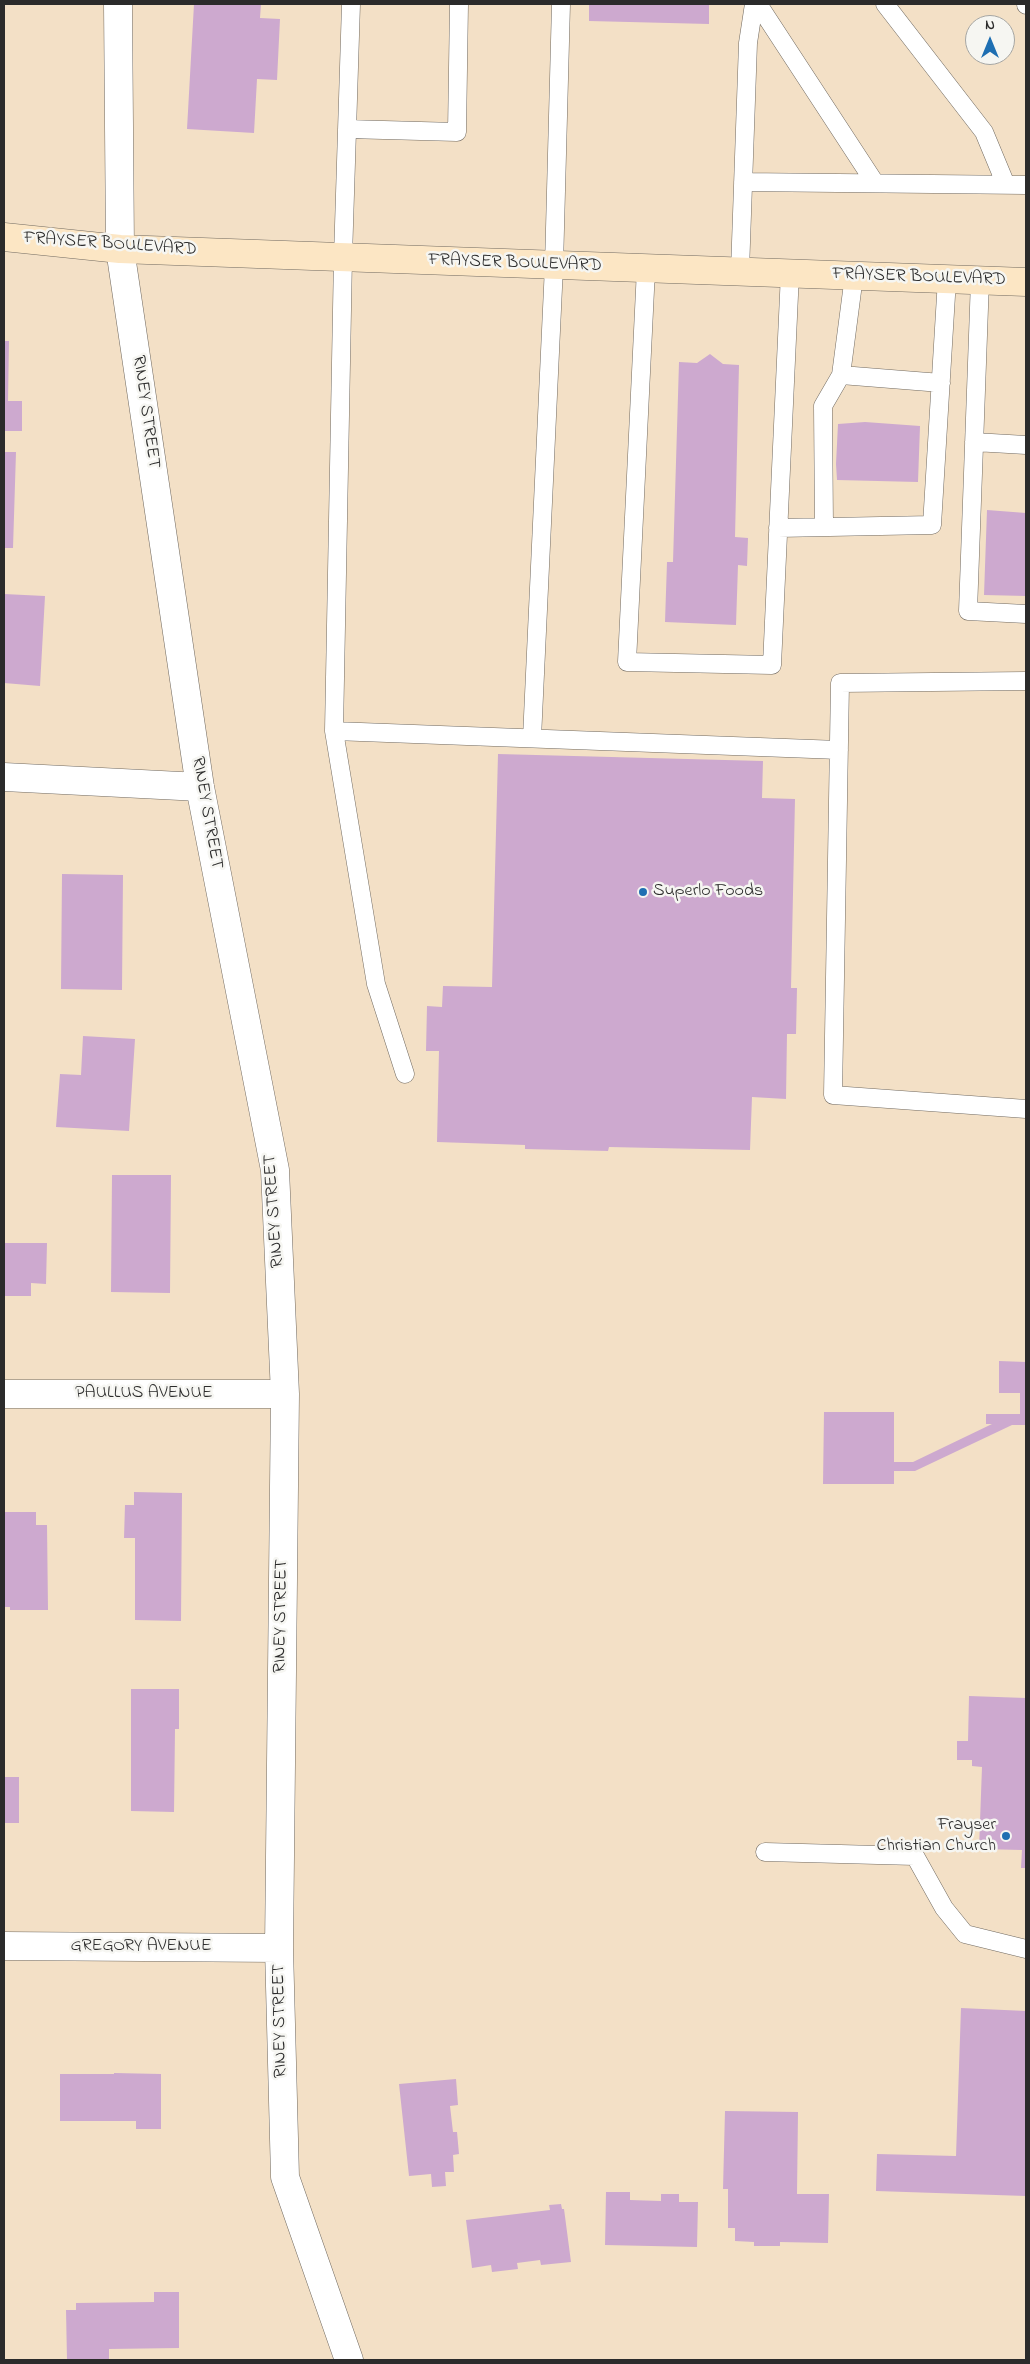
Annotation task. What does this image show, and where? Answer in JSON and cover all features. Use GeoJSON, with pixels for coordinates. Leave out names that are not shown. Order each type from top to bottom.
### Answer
{"type":"FeatureCollection","features":[{"type":"Feature","properties":{"kind":"main road","name":"FRAYSER BOULEVARD"},"geometry":{"type":"LineString","coordinates":[[4,237],[120,249],[1026,282]]}},
{"type":"Feature","properties":{"kind":"street","name":"RINEY STREET"},"geometry":{"type":"LineString","coordinates":[[118,4],[120,249],[200,787],[275,1170],[285,1394],[279,1948],[285,2177],[349,2360]]}},
{"type":"Feature","properties":{"kind":"street"},"geometry":{"type":"LineString","coordinates":[[4,777],[200,787]]}},
{"type":"Feature","properties":{"kind":"street","name":"PAULLUS AVENUE"},"geometry":{"type":"LineString","coordinates":[[4,1394],[285,1394]]}},
{"type":"Feature","properties":{"kind":"street","name":"GREGORY AVENUE"},"geometry":{"type":"LineString","coordinates":[[4,1946],[279,1948]]}},
{"type":"Feature","properties":{"kind":"lane"},"geometry":{"type":"LineString","coordinates":[[351,4],[343,257],[334,731],[376,984],[405,1074]]}},
{"type":"Feature","properties":{"kind":"lane"},"geometry":{"type":"LineString","coordinates":[[347,129],[457,132],[459,4]]}},
{"type":"Feature","properties":{"kind":"lane"},"geometry":{"type":"LineString","coordinates":[[532,738],[554,266],[561,4]]}},
{"type":"Feature","properties":{"kind":"lane"},"geometry":{"type":"LineString","coordinates":[[740,271],[748,43],[754,4]]}},
{"type":"Feature","properties":{"kind":"lane"},"geometry":{"type":"LineString","coordinates":[[758,4],[875,183]]}},
{"type":"Feature","properties":{"kind":"lane"},"geometry":{"type":"LineString","coordinates":[[886,4],[984,132],[1006,185]]}},
{"type":"Feature","properties":{"kind":"lane"},"geometry":{"type":"LineString","coordinates":[[744,182],[1026,185]]}},
{"type":"Feature","properties":{"kind":"lane"},"geometry":{"type":"LineString","coordinates":[[646,269],[627,662],[772,665],[790,273]]}},
{"type":"Feature","properties":{"kind":"lane"},"geometry":{"type":"LineString","coordinates":[[824,527],[823,406],[841,375],[854,276]]}},
{"type":"Feature","properties":{"kind":"lane"},"geometry":{"type":"LineString","coordinates":[[778,528],[932,525],[947,279]]}},
{"type":"Feature","properties":{"kind":"lane"},"geometry":{"type":"LineString","coordinates":[[980,280],[968,611],[1026,614]]}},
{"type":"Feature","properties":{"kind":"lane"},"geometry":{"type":"LineString","coordinates":[[841,375],[941,383]]}},
{"type":"Feature","properties":{"kind":"lane"},"geometry":{"type":"LineString","coordinates":[[974,442],[1026,445]]}},
{"type":"Feature","properties":{"kind":"lane"},"geometry":{"type":"LineString","coordinates":[[1026,681],[840,682],[832,1095],[1026,1109]]}},
{"type":"Feature","properties":{"kind":"lane"},"geometry":{"type":"LineString","coordinates":[[334,731],[839,750]]}},
{"type":"Feature","properties":{"kind":"lane"},"geometry":{"type":"LineString","coordinates":[[765,1852],[916,1856],[944,1908],[965,1934],[1026,1949]]}},
{"type":"Feature","properties":{"kind":"building"},"geometry":{"type":"Polygon","coordinates":[[[194,4],[261,4],[260,18],[280,19],[277,80],[257,79],[254,133],[187,129],[194,4]]]}},
{"type":"Feature","properties":{"kind":"building"},"geometry":{"type":"Polygon","coordinates":[[[589,4],[709,4],[709,24],[589,21],[589,4]]]}},
{"type":"Feature","properties":{"kind":"building"},"geometry":{"type":"Polygon","coordinates":[[[4,341],[9,341],[8,401],[22,401],[22,431],[4,431],[4,341]]]}},
{"type":"Feature","properties":{"kind":"building"},"geometry":{"type":"Polygon","coordinates":[[[710,354],[723,364],[739,365],[735,537],[748,538],[747,566],[738,565],[736,625],[665,622],[667,562],[673,562],[679,362],[697,363],[710,354]]]}},
{"type":"Feature","properties":{"kind":"building"},"geometry":{"type":"Polygon","coordinates":[[[865,422],[920,426],[918,482],[837,480],[838,424],[865,422]]]}},
{"type":"Feature","properties":{"kind":"building"},"geometry":{"type":"Polygon","coordinates":[[[4,452],[16,452],[13,548],[4,548],[4,452]]]}},
{"type":"Feature","properties":{"kind":"building"},"geometry":{"type":"Polygon","coordinates":[[[987,510],[1026,513],[1026,596],[984,595],[987,510]]]}},
{"type":"Feature","properties":{"kind":"building"},"geometry":{"type":"Polygon","coordinates":[[[4,594],[45,596],[40,686],[4,683],[4,594]]]}},
{"type":"Feature","properties":{"kind":"building","name":"Superlo Foods"},"geometry":{"type":"Polygon","coordinates":[[[498,754],[763,761],[762,798],[795,799],[791,988],[797,988],[796,1034],[787,1034],[786,1099],[752,1097],[750,1150],[609,1147],[608,1151],[525,1149],[525,1145],[437,1142],[439,1051],[426,1051],[427,1006],[442,1007],[443,986],[492,987],[498,754]]]}},
{"type":"Feature","properties":{"kind":"building"},"geometry":{"type":"Polygon","coordinates":[[[62,874],[123,875],[122,990],[61,989],[62,874]]]}},
{"type":"Feature","properties":{"kind":"building"},"geometry":{"type":"Polygon","coordinates":[[[83,1036],[135,1039],[129,1131],[56,1127],[60,1074],[81,1075],[83,1036]]]}},
{"type":"Feature","properties":{"kind":"building"},"geometry":{"type":"Polygon","coordinates":[[[112,1175],[171,1175],[170,1293],[111,1292],[112,1175]]]}},
{"type":"Feature","properties":{"kind":"building"},"geometry":{"type":"Polygon","coordinates":[[[4,1243],[47,1243],[46,1284],[31,1283],[31,1296],[4,1296],[4,1243]]]}},
{"type":"Feature","properties":{"kind":"building"},"geometry":{"type":"Polygon","coordinates":[[[999,1361],[1026,1362],[1026,1425],[1012,1425],[915,1471],[894,1471],[894,1484],[823,1484],[824,1412],[894,1412],[894,1462],[913,1462],[992,1424],[986,1424],[986,1414],[1020,1414],[1020,1393],[999,1393],[999,1361]]]}},
{"type":"Feature","properties":{"kind":"building"},"geometry":{"type":"Polygon","coordinates":[[[134,1492],[182,1493],[181,1621],[135,1620],[135,1538],[124,1538],[125,1505],[134,1505],[134,1492]]]}},
{"type":"Feature","properties":{"kind":"building"},"geometry":{"type":"Polygon","coordinates":[[[4,1512],[36,1512],[36,1525],[47,1525],[48,1610],[10,1610],[10,1607],[4,1607],[4,1512]]]}},
{"type":"Feature","properties":{"kind":"building"},"geometry":{"type":"Polygon","coordinates":[[[131,1689],[179,1689],[179,1729],[175,1729],[174,1812],[131,1811],[131,1689]]]}},
{"type":"Feature","properties":{"kind":"building"},"geometry":{"type":"Polygon","coordinates":[[[969,1696],[1026,1698],[1026,1868],[1021,1868],[1022,1850],[979,1849],[982,1767],[972,1766],[972,1760],[957,1760],[957,1741],[968,1741],[969,1696]]]}},
{"type":"Feature","properties":{"kind":"building"},"geometry":{"type":"Polygon","coordinates":[[[4,1777],[19,1777],[19,1823],[4,1823],[4,1777]]]}},
{"type":"Feature","properties":{"kind":"building"},"geometry":{"type":"Polygon","coordinates":[[[961,2008],[1026,2011],[1026,2196],[876,2191],[877,2154],[956,2156],[961,2008]]]}},
{"type":"Feature","properties":{"kind":"building"},"geometry":{"type":"Polygon","coordinates":[[[60,2074],[161,2074],[161,2129],[136,2129],[136,2121],[60,2121],[60,2074]]]}},
{"type":"Feature","properties":{"kind":"building"},"geometry":{"type":"Polygon","coordinates":[[[456,2079],[458,2105],[450,2106],[453,2132],[457,2132],[459,2154],[453,2155],[454,2172],[445,2172],[446,2186],[432,2187],[431,2174],[409,2176],[399,2084],[456,2079]]]}},
{"type":"Feature","properties":{"kind":"building"},"geometry":{"type":"Polygon","coordinates":[[[725,2111],[798,2112],[797,2194],[829,2194],[828,2243],[780,2242],[780,2246],[754,2246],[754,2242],[735,2241],[735,2228],[728,2228],[728,2189],[723,2189],[725,2111]]]}},
{"type":"Feature","properties":{"kind":"building"},"geometry":{"type":"Polygon","coordinates":[[[606,2192],[630,2192],[630,2200],[661,2201],[661,2194],[679,2194],[679,2202],[698,2202],[697,2247],[605,2245],[606,2192]]]}},
{"type":"Feature","properties":{"kind":"building"},"geometry":{"type":"Polygon","coordinates":[[[561,2204],[562,2209],[564,2209],[571,2262],[541,2265],[540,2260],[517,2263],[518,2269],[492,2272],[491,2265],[472,2268],[466,2220],[550,2210],[549,2205],[561,2204]]]}},
{"type":"Feature","properties":{"kind":"building"},"geometry":{"type":"Polygon","coordinates":[[[154,2292],[179,2292],[179,2348],[109,2349],[109,2360],[67,2360],[66,2310],[76,2310],[76,2303],[154,2302],[154,2292]]]}},
{"type":"Feature","properties":{"kind":"place","name":"Superlo Foods"},"geometry":{"type":"Point","coordinates":[643,892]}},
{"type":"Feature","properties":{"kind":"place","name":"Frayser Christian Church"},"geometry":{"type":"Point","coordinates":[1006,1836]}}]}
